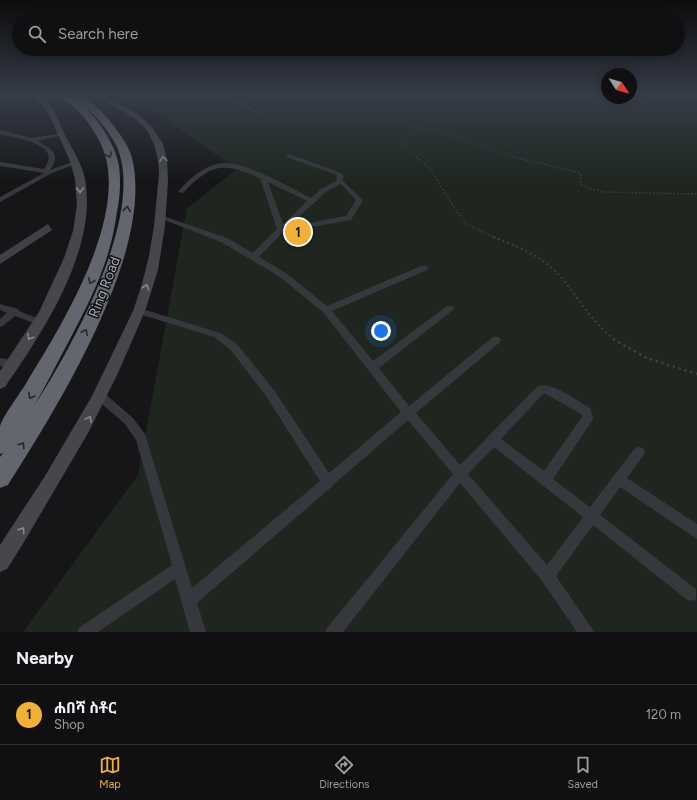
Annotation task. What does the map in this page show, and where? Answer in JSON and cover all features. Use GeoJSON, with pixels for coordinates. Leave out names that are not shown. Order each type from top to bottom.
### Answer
{"type":"FeatureCollection","features":[{"type":"Feature","properties":{"kind":"highway","name":"Ring Road"},"geometry":{"type":"LineString","coordinates":[[0,444],[30,397],[92,282],[108,230],[114,179],[113,163],[95,123]]}},
{"type":"Feature","properties":{"kind":"highway","name":"Ring Road"},"geometry":{"type":"LineString","coordinates":[[0,478],[58,386],[88,327],[113,266],[127,213],[129,178],[126,159],[112,130],[107,123]]}},
{"type":"Feature","properties":{"kind":"main road"},"geometry":{"type":"LineString","coordinates":[[0,383],[39,322],[60,284],[76,234],[81,204],[80,180],[75,163],[57,123]]}},
{"type":"Feature","properties":{"kind":"main road"},"geometry":{"type":"LineString","coordinates":[[0,562],[66,460],[100,396],[139,311],[157,249],[161,217],[164,168],[161,151],[155,137],[145,123]]}},
{"type":"Feature","properties":{"kind":"street"},"geometry":{"type":"LineString","coordinates":[[0,132],[32,140],[45,146],[54,158],[48,172]]}},
{"type":"Feature","properties":{"kind":"street"},"geometry":{"type":"LineString","coordinates":[[32,140],[61,134]]}},
{"type":"Feature","properties":{"kind":"street"},"geometry":{"type":"LineString","coordinates":[[289,156],[339,174],[341,176],[340,181]]}},
{"type":"Feature","properties":{"kind":"street"},"geometry":{"type":"LineString","coordinates":[[0,200],[3,195],[48,172],[75,163]]}},
{"type":"Feature","properties":{"kind":"street"},"geometry":{"type":"LineString","coordinates":[[0,164],[48,172]]}},
{"type":"Feature","properties":{"kind":"street"},"geometry":{"type":"LineString","coordinates":[[181,192],[195,178],[224,165],[229,165],[263,177],[310,200]]}},
{"type":"Feature","properties":{"kind":"street"},"geometry":{"type":"LineString","coordinates":[[263,177],[281,230]]}},
{"type":"Feature","properties":{"kind":"street"},"geometry":{"type":"LineString","coordinates":[[254,258],[310,200],[340,181]]}},
{"type":"Feature","properties":{"kind":"street"},"geometry":{"type":"LineString","coordinates":[[281,230],[348,218],[360,200],[340,181]]}},
{"type":"Feature","properties":{"kind":"street"},"geometry":{"type":"LineString","coordinates":[[161,217],[224,240],[283,275],[326,310],[407,411],[547,576],[586,632]]}},
{"type":"Feature","properties":{"kind":"street"},"geometry":{"type":"LineString","coordinates":[[326,310],[424,268]]}},
{"type":"Feature","properties":{"kind":"street"},"geometry":{"type":"LineString","coordinates":[[0,307],[15,311],[39,322]]}},
{"type":"Feature","properties":{"kind":"street"},"geometry":{"type":"LineString","coordinates":[[372,367],[450,308]]}},
{"type":"Feature","properties":{"kind":"street"},"geometry":{"type":"LineString","coordinates":[[0,324],[15,311]]}},
{"type":"Feature","properties":{"kind":"street"},"geometry":{"type":"LineString","coordinates":[[139,311],[216,335],[233,346],[270,393],[328,483]]}},
{"type":"Feature","properties":{"kind":"street"},"geometry":{"type":"LineString","coordinates":[[189,600],[328,483],[407,411],[496,340]]}},
{"type":"Feature","properties":{"kind":"street"},"geometry":{"type":"LineString","coordinates":[[0,362],[13,364]]}},
{"type":"Feature","properties":{"kind":"street"},"geometry":{"type":"LineString","coordinates":[[335,631],[460,474],[542,390],[553,390],[586,411],[588,418],[545,480]]}},
{"type":"Feature","properties":{"kind":"street"},"geometry":{"type":"LineString","coordinates":[[100,396],[129,421],[141,438],[198,632]]}},
{"type":"Feature","properties":{"kind":"street"},"geometry":{"type":"LineString","coordinates":[[493,439],[692,594]]}},
{"type":"Feature","properties":{"kind":"street"},"geometry":{"type":"LineString","coordinates":[[547,576],[639,452]]}},
{"type":"Feature","properties":{"kind":"street"},"geometry":{"type":"LineString","coordinates":[[619,479],[697,532]]}},
{"type":"Feature","properties":{"kind":"street"},"geometry":{"type":"LineString","coordinates":[[85,632],[180,568]]}},
{"type":"Feature","properties":{"kind":"path"},"geometry":{"type":"LineString","coordinates":[[405,123],[442,132],[510,156],[577,172],[581,176],[580,184],[589,189],[608,192],[697,194]]}},
{"type":"Feature","properties":{"kind":"path"},"geometry":{"type":"LineString","coordinates":[[423,128],[405,136],[400,143],[431,169],[445,194],[466,224],[531,254],[548,264],[561,276],[603,330],[614,339],[646,357],[697,374]]}},
{"type":"Feature","properties":{"kind":"shaded area"},"geometry":{"type":"Polygon","coordinates":[[[171,123],[697,123],[697,632],[23,632],[138,475],[187,208],[237,169],[171,123]]]}},
{"type":"Feature","properties":{"kind":"building"},"geometry":{"type":"Polygon","coordinates":[[[48,224],[52,230],[0,264],[0,255],[48,224]]]}},
{"type":"Feature","properties":{"kind":"place","name":"ሐበሻ ስቶር"},"geometry":{"type":"Point","coordinates":[298,232]}}]}
